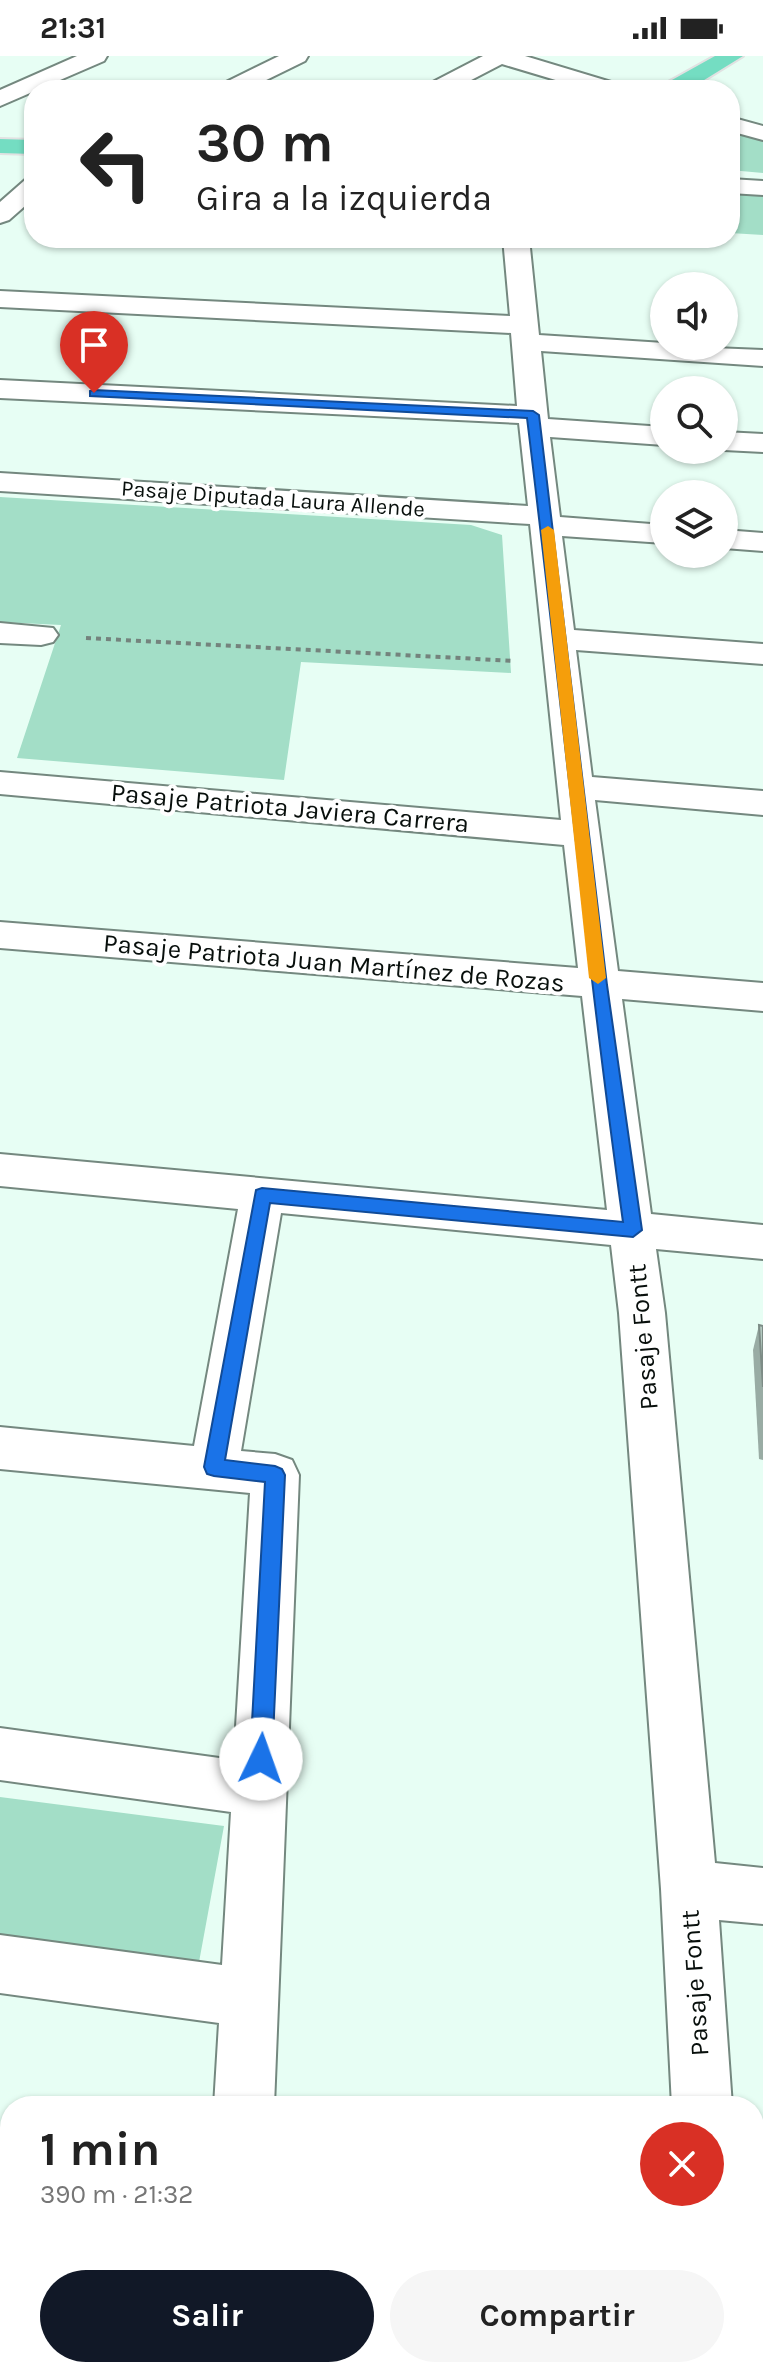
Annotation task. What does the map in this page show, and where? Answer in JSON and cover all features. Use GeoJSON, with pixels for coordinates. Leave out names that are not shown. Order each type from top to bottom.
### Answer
{"type":"FeatureCollection","features":[{"type":"Feature","properties":{"kind":"main road"},"geometry":{"type":"LineString","coordinates":[[689,80],[732,56]]}},
{"type":"Feature","properties":{"kind":"main road"},"geometry":{"type":"LineString","coordinates":[[0,146],[24,147]]}},
{"type":"Feature","properties":{"kind":"street"},"geometry":{"type":"LineString","coordinates":[[42,80],[96,56]]}},
{"type":"Feature","properties":{"kind":"street"},"geometry":{"type":"LineString","coordinates":[[248,80],[297,56]]}},
{"type":"Feature","properties":{"kind":"street"},"geometry":{"type":"LineString","coordinates":[[454,80],[501,56],[580,80]]}},
{"type":"Feature","properties":{"kind":"street"},"geometry":{"type":"LineString","coordinates":[[0,99],[24,88]]}},
{"type":"Feature","properties":{"kind":"street"},"geometry":{"type":"LineString","coordinates":[[740,127],[763,133]]}},
{"type":"Feature","properties":{"kind":"street"},"geometry":{"type":"LineString","coordinates":[[740,187],[763,188]]}},
{"type":"Feature","properties":{"kind":"street"},"geometry":{"type":"LineString","coordinates":[[0,215],[24,194]]}},
{"type":"Feature","properties":{"kind":"street","name":"Pasaje Fontt"},"geometry":{"type":"LineString","coordinates":[[517,248],[533,421],[580,834],[633,1230],[689,1889],[701,2096]]}},
{"type":"Feature","properties":{"kind":"street"},"geometry":{"type":"LineString","coordinates":[[0,299],[525,333],[763,358]]}},
{"type":"Feature","properties":{"kind":"street"},"geometry":{"type":"LineString","coordinates":[[0,389],[533,421],[650,434]]}},
{"type":"Feature","properties":{"kind":"street"},"geometry":{"type":"LineString","coordinates":[[738,442],[763,443]]}},
{"type":"Feature","properties":{"kind":"street","name":"Pasaje Diputada Laura Allende"},"geometry":{"type":"LineString","coordinates":[[0,482],[546,520],[650,532]]}},
{"type":"Feature","properties":{"kind":"street"},"geometry":{"type":"LineString","coordinates":[[738,540],[763,542]]}},
{"type":"Feature","properties":{"kind":"street"},"geometry":{"type":"LineString","coordinates":[[0,633],[41,635]]}},
{"type":"Feature","properties":{"kind":"street"},"geometry":{"type":"LineString","coordinates":[[560,651],[763,654]]}},
{"type":"Feature","properties":{"kind":"street","name":"Pasaje Patriota Javiera Carrera"},"geometry":{"type":"LineString","coordinates":[[0,783],[580,834]]}},
{"type":"Feature","properties":{"kind":"street"},"geometry":{"type":"LineString","coordinates":[[575,787],[763,803]]}},
{"type":"Feature","properties":{"kind":"street","name":"Pasaje Patriota Juan Martínez de Rozas"},"geometry":{"type":"LineString","coordinates":[[0,935],[763,997]]}},
{"type":"Feature","properties":{"kind":"street"},"geometry":{"type":"LineString","coordinates":[[0,1170],[763,1242]]}},
{"type":"Feature","properties":{"kind":"street"},"geometry":{"type":"LineString","coordinates":[[214,1467],[262,1195]]}},
{"type":"Feature","properties":{"kind":"street"},"geometry":{"type":"LineString","coordinates":[[0,1448],[275,1475],[244,2096]]}},
{"type":"Feature","properties":{"kind":"street"},"geometry":{"type":"LineString","coordinates":[[0,1754],[259,1790]]}},
{"type":"Feature","properties":{"kind":"street"},"geometry":{"type":"LineString","coordinates":[[689,1889],[763,1896]]}},
{"type":"Feature","properties":{"kind":"street"},"geometry":{"type":"LineString","coordinates":[[0,1964],[249,1998]]}},
{"type":"Feature","properties":{"kind":"path"},"geometry":{"type":"LineString","coordinates":[[41,635],[560,651]]}},
{"type":"Feature","properties":{"kind":"green space"},"geometry":{"type":"Polygon","coordinates":[[[740,121],[763,128],[763,173],[740,171],[740,121]]]}},
{"type":"Feature","properties":{"kind":"green space"},"geometry":{"type":"Polygon","coordinates":[[[740,195],[763,196],[763,235],[740,234],[740,195]]]}},
{"type":"Feature","properties":{"kind":"green space"},"geometry":{"type":"Polygon","coordinates":[[[0,497],[471,525],[502,535],[511,673],[301,662],[284,780],[17,758],[61,625],[0,622],[0,497]]]}},
{"type":"Feature","properties":{"kind":"green space"},"geometry":{"type":"Polygon","coordinates":[[[0,1797],[224,1826],[197,1973],[0,1946],[0,1797]]]}},
{"type":"Feature","properties":{"kind":"building"},"geometry":{"type":"Polygon","coordinates":[[[759,1325],[763,1326],[763,1387],[759,1325]]]}},
{"type":"Feature","properties":{"kind":"slow traffic"},"geometry":{"type":"LineString","coordinates":[[548,530],[598,978]]}},
{"type":"Feature","properties":{"kind":"route"},"geometry":{"type":"LineString","coordinates":[[94,393],[533,415],[547,525],[598,985],[633,1230],[262,1195],[214,1467],[275,1475],[261,1759]]}}]}
